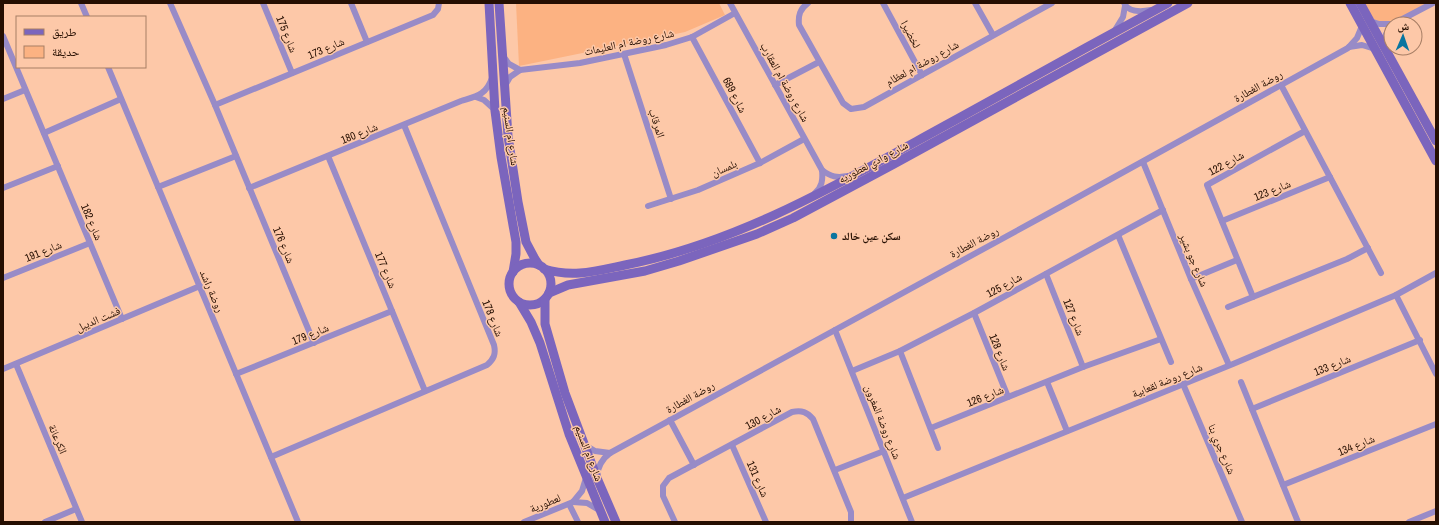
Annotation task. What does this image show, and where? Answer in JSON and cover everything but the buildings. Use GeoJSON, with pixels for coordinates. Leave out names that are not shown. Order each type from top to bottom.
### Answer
{"type":"FeatureCollection","features":[{"type":"Feature","properties":{"kind":"street"},"geometry":{"type":"LineString","coordinates":[[81,3],[87,16]]}},
{"type":"Feature","properties":{"kind":"street","name":"شارع 176"},"geometry":{"type":"LineString","coordinates":[[170,3],[215,105],[314,343]]}},
{"type":"Feature","properties":{"kind":"street","name":"شارع 175"},"geometry":{"type":"LineString","coordinates":[[263,3],[292,73]]}},
{"type":"Feature","properties":{"kind":"street"},"geometry":{"type":"LineString","coordinates":[[351,3],[367,42]]}},
{"type":"Feature","properties":{"kind":"street","name":"شارع 173"},"geometry":{"type":"LineString","coordinates":[[215,105],[433,15],[438,9],[440,3]]}},
{"type":"Feature","properties":{"kind":"street","name":"شارع ام السنيم"},"geometry":{"type":"LineString","coordinates":[[488,3],[495,111],[501,157],[516,242],[514,272]]}},
{"type":"Feature","properties":{"kind":"street","name":"شارع ام السنيم"},"geometry":{"type":"LineString","coordinates":[[499,3],[508,136],[523,230],[530,252],[542,267]]}},
{"type":"Feature","properties":{"kind":"street","name":"شارع روضة ام العقارب"},"geometry":{"type":"LineString","coordinates":[[730,3],[822,170]]}},
{"type":"Feature","properties":{"kind":"street","name":"شارع روضة ام لعظام"},"geometry":{"type":"LineString","coordinates":[[808,3],[802,7],[799,12],[799,25],[843,103],[851,109],[864,107],[1052,3]]}},
{"type":"Feature","properties":{"kind":"street","name":"لخضيرا"},"geometry":{"type":"LineString","coordinates":[[883,3],[922,75]]}},
{"type":"Feature","properties":{"kind":"street"},"geometry":{"type":"LineString","coordinates":[[975,3],[992,35]]}},
{"type":"Feature","properties":{"kind":"street","name":"شارع وادي لعطوريه"},"geometry":{"type":"LineString","coordinates":[[542,267],[566,274],[580,274],[643,262],[705,244],[747,228],[854,175],[1168,3]]}},
{"type":"Feature","properties":{"kind":"street","name":"شارع وادي لعطوريه"},"geometry":{"type":"LineString","coordinates":[[547,296],[568,285],[645,271],[708,252],[764,231],[887,168],[1188,3]]}},
{"type":"Feature","properties":{"kind":"street"},"geometry":{"type":"LineString","coordinates":[[1350,3],[1366,23],[1436,141]]}},
{"type":"Feature","properties":{"kind":"street"},"geometry":{"type":"LineString","coordinates":[[1360,3],[1366,23]]}},
{"type":"Feature","properties":{"kind":"street"},"geometry":{"type":"LineString","coordinates":[[1409,16],[1433,3]]}},
{"type":"Feature","properties":{"kind":"street"},"geometry":{"type":"LineString","coordinates":[[1112,34],[1121,22],[1125,5],[1130,9],[1141,11],[1158,9]]}},
{"type":"Feature","properties":{"kind":"street","name":"شارع روضة ام العليمات"},"geometry":{"type":"LineString","coordinates":[[520,70],[580,62],[666,45],[692,37],[735,13]]}},
{"type":"Feature","properties":{"kind":"street"},"geometry":{"type":"LineString","coordinates":[[1366,23],[1383,24]]}},
{"type":"Feature","properties":{"kind":"street","name":"روضة الغطارة"},"geometry":{"type":"LineString","coordinates":[[1348,48],[1357,38],[1366,23]]}},
{"type":"Feature","properties":{"kind":"street","name":"شارع 182"},"geometry":{"type":"LineString","coordinates":[[3,36],[16,68]]}},
{"type":"Feature","properties":{"kind":"street","name":"شارع 689"},"geometry":{"type":"LineString","coordinates":[[692,37],[760,163]]}},
{"type":"Feature","properties":{"kind":"street"},"geometry":{"type":"LineString","coordinates":[[1383,41],[1380,48],[1436,161]]}},
{"type":"Feature","properties":{"kind":"street","name":"روضة الغطارة"},"geometry":{"type":"LineString","coordinates":[[597,478],[600,464],[610,453],[670,420],[1143,162],[1348,48],[1362,45],[1380,48]]}},
{"type":"Feature","properties":{"kind":"street"},"geometry":{"type":"LineString","coordinates":[[502,53],[509,64],[520,70],[510,77],[504,88]]}},
{"type":"Feature","properties":{"kind":"street","name":"المرقاب"},"geometry":{"type":"LineString","coordinates":[[624,54],[671,199]]}},
{"type":"Feature","properties":{"kind":"street"},"geometry":{"type":"LineString","coordinates":[[775,85],[819,62]]}},
{"type":"Feature","properties":{"kind":"street","name":"شارع 182"},"geometry":{"type":"LineString","coordinates":[[16,68],[122,319]]}},
{"type":"Feature","properties":{"kind":"street","name":"روضة راشد"},"geometry":{"type":"LineString","coordinates":[[108,68],[298,522]]}},
{"type":"Feature","properties":{"kind":"street","name":"شارع 180"},"geometry":{"type":"LineString","coordinates":[[249,188],[461,101],[476,97],[485,91],[492,76]]}},
{"type":"Feature","properties":{"kind":"street"},"geometry":{"type":"LineString","coordinates":[[1281,85],[1381,273]]}},
{"type":"Feature","properties":{"kind":"street"},"geometry":{"type":"LineString","coordinates":[[3,99],[25,90]]}},
{"type":"Feature","properties":{"kind":"street"},"geometry":{"type":"LineString","coordinates":[[476,97],[484,100],[495,111]]}},
{"type":"Feature","properties":{"kind":"street"},"geometry":{"type":"LineString","coordinates":[[44,133],[121,99]]}},
{"type":"Feature","properties":{"kind":"street","name":"شارع 178"},"geometry":{"type":"LineString","coordinates":[[271,457],[487,365],[492,361],[495,351],[404,125]]}},
{"type":"Feature","properties":{"kind":"street","name":"شارع 122"},"geometry":{"type":"LineString","coordinates":[[1253,297],[1207,185],[1305,131]]}},
{"type":"Feature","properties":{"kind":"street","name":"بلمسان"},"geometry":{"type":"LineString","coordinates":[[648,206],[698,190],[760,163],[804,139]]}},
{"type":"Feature","properties":{"kind":"street"},"geometry":{"type":"LineString","coordinates":[[158,187],[236,156]]}},
{"type":"Feature","properties":{"kind":"street","name":"شارع 177"},"geometry":{"type":"LineString","coordinates":[[328,156],[425,391]]}},
{"type":"Feature","properties":{"kind":"street","name":"شارع جو بشير"},"geometry":{"type":"LineString","coordinates":[[1143,162],[1191,279],[1229,365]]}},
{"type":"Feature","properties":{"kind":"street"},"geometry":{"type":"LineString","coordinates":[[3,188],[58,166]]}},
{"type":"Feature","properties":{"kind":"street"},"geometry":{"type":"LineString","coordinates":[[822,170],[828,175],[837,178],[854,175]]}},
{"type":"Feature","properties":{"kind":"street"},"geometry":{"type":"LineString","coordinates":[[810,198],[821,186],[823,177],[822,170]]}},
{"type":"Feature","properties":{"kind":"street","name":"شارع 123"},"geometry":{"type":"LineString","coordinates":[[1222,221],[1330,177]]}},
{"type":"Feature","properties":{"kind":"street","name":"شارع 125"},"geometry":{"type":"LineString","coordinates":[[852,371],[900,351],[974,313],[1162,210]]}},
{"type":"Feature","properties":{"kind":"street"},"geometry":{"type":"LineString","coordinates":[[1118,235],[1171,362]]}},
{"type":"Feature","properties":{"kind":"street","name":"شارع 191"},"geometry":{"type":"LineString","coordinates":[[3,278],[90,243]]}},
{"type":"Feature","properties":{"kind":"street"},"geometry":{"type":"LineString","coordinates":[[1228,307],[1347,259],[1368,248]]}},
{"type":"Feature","properties":{"kind":"street"},"geometry":{"type":"LineString","coordinates":[[1191,279],[1237,260]]}},
{"type":"Feature","properties":{"kind":"street"},"geometry":{"type":"LineString","coordinates":[[524,264],[542,267],[551,280],[551,287],[547,296],[539,303],[533,305],[526,305],[519,302],[510,292],[510,278],[514,272],[524,264]]}},
{"type":"Feature","properties":{"kind":"street","name":"شارع روضة لقعابية"},"geometry":{"type":"LineString","coordinates":[[903,498],[1396,295],[1436,273]]}},
{"type":"Feature","properties":{"kind":"street","name":"شارع 127"},"geometry":{"type":"LineString","coordinates":[[1046,274],[1083,367]]}},
{"type":"Feature","properties":{"kind":"street","name":"فشت الديبل"},"geometry":{"type":"LineString","coordinates":[[3,369],[200,286]]}},
{"type":"Feature","properties":{"kind":"street"},"geometry":{"type":"LineString","coordinates":[[1396,295],[1436,374]]}},
{"type":"Feature","properties":{"kind":"street","name":"شارع ام السنيم"},"geometry":{"type":"LineString","coordinates":[[547,296],[544,315],[548,340],[583,442],[616,522]]}},
{"type":"Feature","properties":{"kind":"street","name":"شارع ام السنيم"},"geometry":{"type":"LineString","coordinates":[[519,302],[531,322],[540,343],[568,434],[605,522]]}},
{"type":"Feature","properties":{"kind":"street","name":"شارع 179"},"geometry":{"type":"LineString","coordinates":[[236,374],[392,310]]}},
{"type":"Feature","properties":{"kind":"street","name":"شارع 128"},"geometry":{"type":"LineString","coordinates":[[974,313],[1008,397]]}},
{"type":"Feature","properties":{"kind":"street","name":"شارع روضة المغرون"},"geometry":{"type":"LineString","coordinates":[[835,330],[912,522]]}},
{"type":"Feature","properties":{"kind":"street","name":"شارع 126"},"geometry":{"type":"LineString","coordinates":[[931,428],[1083,367],[1161,339]]}},
{"type":"Feature","properties":{"kind":"street","name":"شارع 133"},"geometry":{"type":"LineString","coordinates":[[1252,409],[1420,340]]}},
{"type":"Feature","properties":{"kind":"street"},"geometry":{"type":"LineString","coordinates":[[900,351],[938,448]]}},
{"type":"Feature","properties":{"kind":"street","name":"الكرعانة"},"geometry":{"type":"LineString","coordinates":[[16,364],[82,522]]}},
{"type":"Feature","properties":{"kind":"street"},"geometry":{"type":"LineString","coordinates":[[1047,382],[1067,431]]}},
{"type":"Feature","properties":{"kind":"street"},"geometry":{"type":"LineString","coordinates":[[1241,382],[1298,522]]}},
{"type":"Feature","properties":{"kind":"street","name":"شارع جري بنا"},"geometry":{"type":"LineString","coordinates":[[1183,384],[1242,522]]}},
{"type":"Feature","properties":{"kind":"street","name":"شارع 130"},"geometry":{"type":"LineString","coordinates":[[675,522],[663,496],[663,486],[669,478],[792,412],[804,411],[814,419],[851,512],[851,522]]}},
{"type":"Feature","properties":{"kind":"street"},"geometry":{"type":"LineString","coordinates":[[670,420],[694,465]]}},
{"type":"Feature","properties":{"kind":"street","name":"شارع 134"},"geometry":{"type":"LineString","coordinates":[[1283,485],[1436,424]]}},
{"type":"Feature","properties":{"kind":"street"},"geometry":{"type":"LineString","coordinates":[[583,442],[595,451],[610,453]]}},
{"type":"Feature","properties":{"kind":"street","name":"شارع 131"},"geometry":{"type":"LineString","coordinates":[[732,445],[766,522]]}},
{"type":"Feature","properties":{"kind":"street"},"geometry":{"type":"LineString","coordinates":[[835,470],[884,451]]}},
{"type":"Feature","properties":{"kind":"street","name":"لعطورية"},"geometry":{"type":"LineString","coordinates":[[571,503],[582,491],[586,478]]}},
{"type":"Feature","properties":{"kind":"street"},"geometry":{"type":"LineString","coordinates":[[571,503],[578,522]]}},
{"type":"Feature","properties":{"kind":"street","name":"لعطورية"},"geometry":{"type":"LineString","coordinates":[[524,522],[571,503],[588,503],[599,510]]}},
{"type":"Feature","properties":{"kind":"street"},"geometry":{"type":"LineString","coordinates":[[45,522],[76,509]]}},
{"type":"Feature","properties":{"kind":"street"},"geometry":{"type":"LineString","coordinates":[[1409,522],[1436,512]]}},
{"type":"Feature","properties":{"kind":"green space"},"geometry":{"type":"Polygon","coordinates":[[[516,3],[719,3],[725,15],[685,32],[519,66],[516,3]]]}},
{"type":"Feature","properties":{"kind":"green space"},"geometry":{"type":"Polygon","coordinates":[[[1363,3],[1429,3],[1403,16],[1383,16],[1383,22],[1374,19],[1363,3]]]}},
{"type":"Feature","properties":{"kind":"place","name":"سكن عين خالد"},"geometry":{"type":"Point","coordinates":[834,236]}}]}
